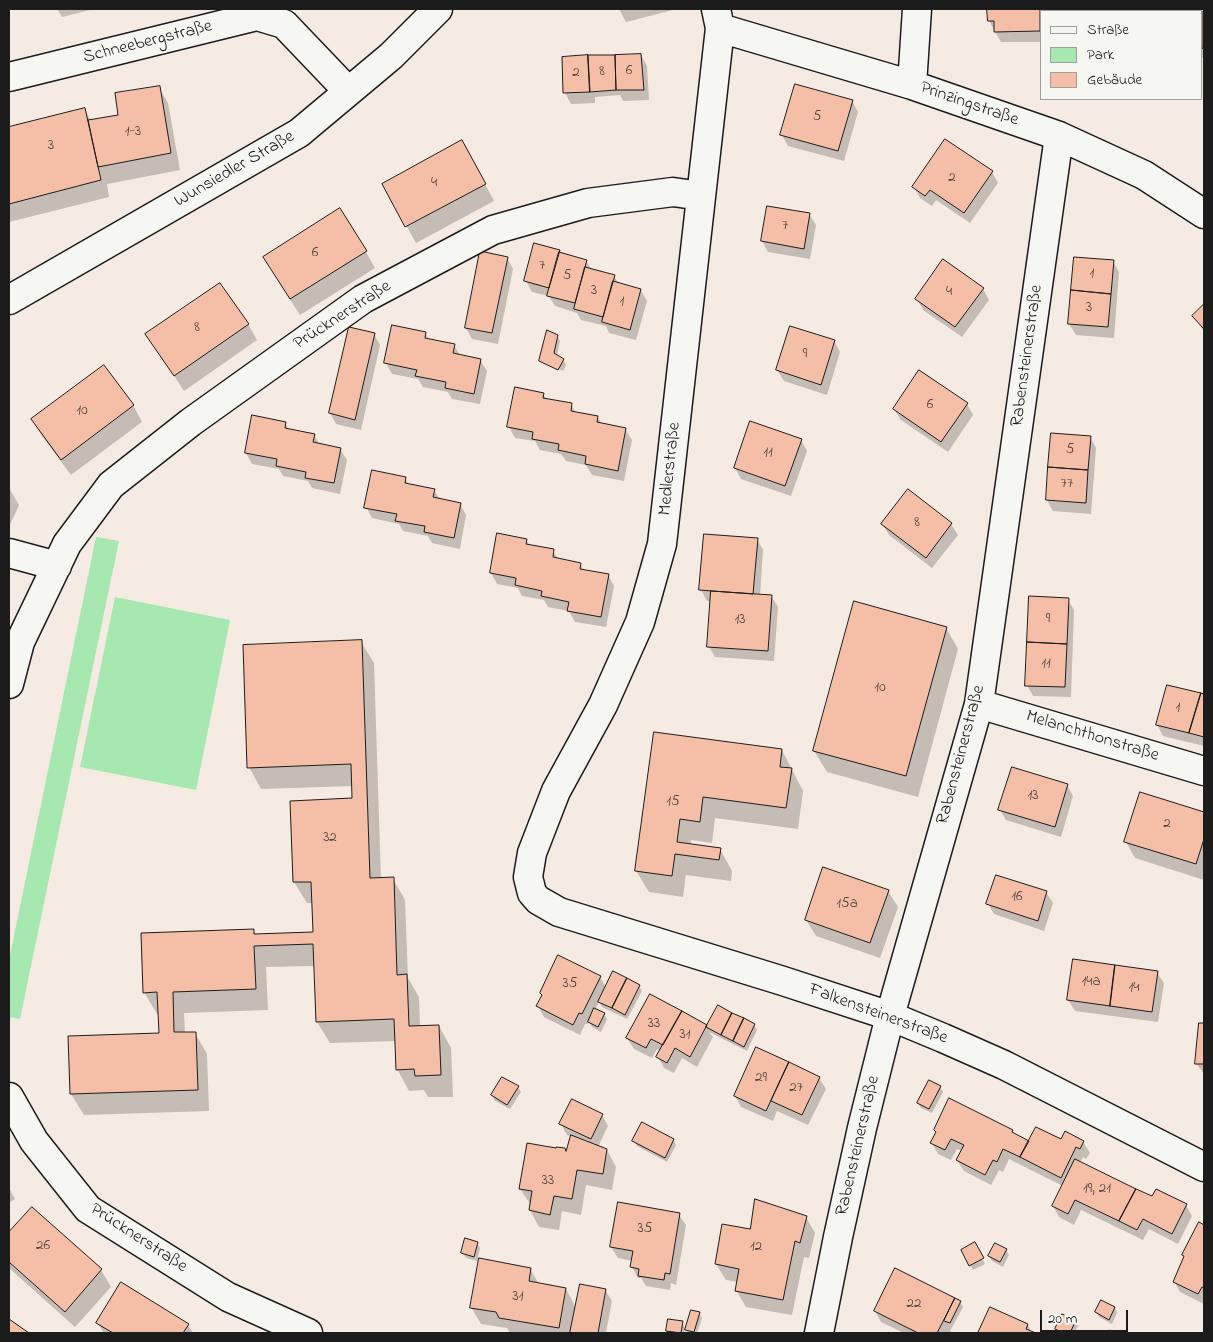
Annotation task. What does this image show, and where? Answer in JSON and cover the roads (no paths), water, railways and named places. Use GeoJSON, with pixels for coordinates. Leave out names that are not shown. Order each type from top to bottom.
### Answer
{"type":"FeatureCollection","features":[{"type":"Feature","properties":{"kind":"street","name":"Wunsiedler Straße"},"geometry":{"type":"LineString","coordinates":[[9,300],[299,133],[391,56],[438,9]]}},
{"type":"Feature","properties":{"kind":"street"},"geometry":{"type":"LineString","coordinates":[[912,85],[917,9]]}},
{"type":"Feature","properties":{"kind":"street","name":"Schneebergstraße"},"geometry":{"type":"LineString","coordinates":[[9,77],[257,16],[284,24],[348,91]]}},
{"type":"Feature","properties":{"kind":"street","name":"Prinzingstraße"},"geometry":{"type":"LineString","coordinates":[[718,19],[1059,136],[1144,175],[1204,214]]}},
{"type":"Feature","properties":{"kind":"street","name":"Medlerstraße"},"geometry":{"type":"LineString","coordinates":[[538,900],[532,893],[528,877],[532,853],[556,791],[604,705],[640,622],[662,544],[701,196],[718,19]]}},
{"type":"Feature","properties":{"kind":"street","name":"Rabensteinerstraße"},"geometry":{"type":"LineString","coordinates":[[819,1333],[858,1146],[890,1016],[979,704],[1059,136]]}},
{"type":"Feature","properties":{"kind":"street","name":"Prücknerstraße"},"geometry":{"type":"LineString","coordinates":[[9,684],[20,642],[67,544],[111,485],[190,422],[363,299],[493,230],[588,203],[673,192],[701,196]]}},
{"type":"Feature","properties":{"kind":"street"},"geometry":{"type":"LineString","coordinates":[[9,553],[57,566]]}},
{"type":"Feature","properties":{"kind":"street","name":"Melanchthonstraße"},"geometry":{"type":"LineString","coordinates":[[979,704],[1204,771]]}},
{"type":"Feature","properties":{"kind":"street","name":"Falkensteinerstraße"},"geometry":{"type":"LineString","coordinates":[[538,900],[559,912],[890,1016],[1004,1066],[1204,1167]]}},
{"type":"Feature","properties":{"kind":"street","name":"Prücknerstraße"},"geometry":{"type":"LineString","coordinates":[[9,1097],[34,1141],[88,1209],[228,1297],[308,1333]]}}]}
